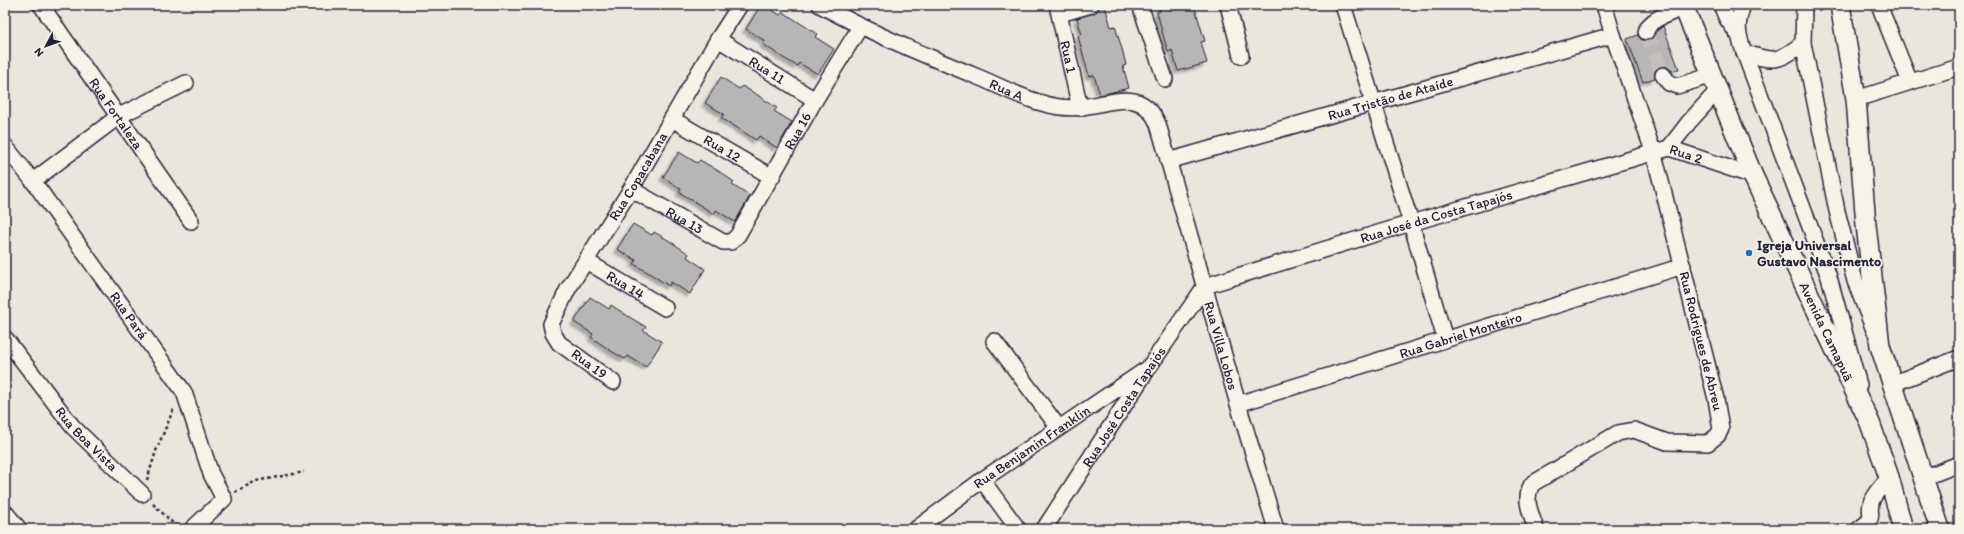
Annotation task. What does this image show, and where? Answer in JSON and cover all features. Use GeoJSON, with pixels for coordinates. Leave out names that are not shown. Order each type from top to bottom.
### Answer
{"type":"FeatureCollection","features":[{"type":"Feature","properties":{"kind":"main road"},"geometry":{"type":"LineString","coordinates":[[1840,5],[1856,99],[1866,225],[1880,346],[1940,529]]}},
{"type":"Feature","properties":{"kind":"main road","name":"Avenida Camapuã"},"geometry":{"type":"LineString","coordinates":[[1683,6],[1716,82],[1753,176],[1870,423],[1889,477],[1904,529]]}},
{"type":"Feature","properties":{"kind":"street","name":"Rua Fortaleza"},"geometry":{"type":"LineString","coordinates":[[41,5],[192,221]]}},
{"type":"Feature","properties":{"kind":"street","name":"Rua Copacabana"},"geometry":{"type":"LineString","coordinates":[[565,347],[556,338],[551,324],[568,289],[631,189],[718,39],[740,5]]}},
{"type":"Feature","properties":{"kind":"street","name":"Rua A"},"geometry":{"type":"LineString","coordinates":[[820,5],[860,27],[904,47],[1017,94],[1050,105],[1080,108],[1133,100],[1144,104],[1153,112],[1168,161]]}},
{"type":"Feature","properties":{"kind":"street"},"geometry":{"type":"LineString","coordinates":[[1058,10],[1091,5]]}},
{"type":"Feature","properties":{"kind":"street"},"geometry":{"type":"LineString","coordinates":[[1140,5],[1165,79]]}},
{"type":"Feature","properties":{"kind":"street"},"geometry":{"type":"LineString","coordinates":[[1228,5],[1241,56]]}},
{"type":"Feature","properties":{"kind":"street"},"geometry":{"type":"LineString","coordinates":[[1343,5],[1411,223],[1445,339]]}},
{"type":"Feature","properties":{"kind":"street","name":"Rua Rodrigues de Abreu"},"geometry":{"type":"LineString","coordinates":[[1536,529],[1527,502],[1528,491],[1532,484],[1618,433],[1634,430],[1667,442],[1699,444],[1708,443],[1718,435],[1721,424],[1654,154],[1612,35],[1604,5]]}},
{"type":"Feature","properties":{"kind":"street"},"geometry":{"type":"LineString","coordinates":[[1721,5],[1737,33],[1829,277],[1870,423]]}},
{"type":"Feature","properties":{"kind":"street"},"geometry":{"type":"LineString","coordinates":[[1737,33],[1738,20],[1744,5]]}},
{"type":"Feature","properties":{"kind":"street"},"geometry":{"type":"LineString","coordinates":[[1792,5],[1804,24]]}},
{"type":"Feature","properties":{"kind":"street"},"geometry":{"type":"LineString","coordinates":[[1804,5],[1803,43],[1837,211],[1855,281],[1880,346]]}},
{"type":"Feature","properties":{"kind":"street"},"geometry":{"type":"LineString","coordinates":[[1879,5],[1910,82]]}},
{"type":"Feature","properties":{"kind":"street"},"geometry":{"type":"LineString","coordinates":[[1646,32],[1647,27],[1652,22],[1683,6]]}},
{"type":"Feature","properties":{"kind":"street","name":"Rua 1"},"geometry":{"type":"LineString","coordinates":[[1058,10],[1080,108]]}},
{"type":"Feature","properties":{"kind":"street","name":"Rua 16"},"geometry":{"type":"LineString","coordinates":[[738,236],[815,100],[860,27]]}},
{"type":"Feature","properties":{"kind":"street","name":"Rua Tristão de Ataíde"},"geometry":{"type":"LineString","coordinates":[[1168,161],[1374,104],[1612,35]]}},
{"type":"Feature","properties":{"kind":"street","name":"Rua 11"},"geometry":{"type":"LineString","coordinates":[[718,39],[815,100]]}},
{"type":"Feature","properties":{"kind":"street"},"geometry":{"type":"LineString","coordinates":[[1744,52],[1760,58],[1780,59],[1789,55],[1803,43]]}},
{"type":"Feature","properties":{"kind":"street"},"geometry":{"type":"LineString","coordinates":[[1856,99],[1959,67]]}},
{"type":"Feature","properties":{"kind":"street"},"geometry":{"type":"LineString","coordinates":[[1662,75],[1669,83],[1677,86],[1716,82]]}},
{"type":"Feature","properties":{"kind":"street","name":"Rua 2"},"geometry":{"type":"LineString","coordinates":[[1716,82],[1689,122],[1669,148],[1753,176]]}},
{"type":"Feature","properties":{"kind":"street"},"geometry":{"type":"LineString","coordinates":[[33,181],[119,116],[186,83]]}},
{"type":"Feature","properties":{"kind":"street","name":"Rua 12"},"geometry":{"type":"LineString","coordinates":[[672,119],[772,177]]}},
{"type":"Feature","properties":{"kind":"street","name":"Rua Pará"},"geometry":{"type":"LineString","coordinates":[[5,146],[33,181],[184,392],[211,474],[224,499]]}},
{"type":"Feature","properties":{"kind":"street","name":"Rua José da Costa Tapajós"},"geometry":{"type":"LineString","coordinates":[[1205,286],[1411,223],[1654,154],[1669,148]]}},
{"type":"Feature","properties":{"kind":"street","name":"Rua Villa Lobos"},"geometry":{"type":"LineString","coordinates":[[1168,161],[1238,404],[1276,529]]}},
{"type":"Feature","properties":{"kind":"street","name":"Rua 13"},"geometry":{"type":"LineString","coordinates":[[631,189],[723,242],[730,242],[738,236]]}},
{"type":"Feature","properties":{"kind":"street","name":"Rua 14"},"geometry":{"type":"LineString","coordinates":[[586,261],[665,308]]}},
{"type":"Feature","properties":{"kind":"street","name":"Rua Gabriel Monteiro"},"geometry":{"type":"LineString","coordinates":[[1238,404],[1683,266]]}},
{"type":"Feature","properties":{"kind":"street","name":"Rua José Costa Tapajós"},"geometry":{"type":"LineString","coordinates":[[1044,529],[1149,367],[1205,286]]}},
{"type":"Feature","properties":{"kind":"street","name":"Rua Boa Vista"},"geometry":{"type":"LineString","coordinates":[[5,338],[73,427],[142,494]]}},
{"type":"Feature","properties":{"kind":"street"},"geometry":{"type":"LineString","coordinates":[[994,341],[1059,428]]}},
{"type":"Feature","properties":{"kind":"street","name":"Rua 19"},"geometry":{"type":"LineString","coordinates":[[565,347],[613,382]]}},
{"type":"Feature","properties":{"kind":"street"},"geometry":{"type":"LineString","coordinates":[[1892,384],[1959,358]]}},
{"type":"Feature","properties":{"kind":"street","name":"Rua Benjamin Franklin"},"geometry":{"type":"LineString","coordinates":[[916,529],[982,480],[1149,367]]}},
{"type":"Feature","properties":{"kind":"street"},"geometry":{"type":"LineString","coordinates":[[1923,478],[1959,464]]}},
{"type":"Feature","properties":{"kind":"street"},"geometry":{"type":"LineString","coordinates":[[1859,529],[1869,522],[1872,517],[1872,499],[1889,477]]}},
{"type":"Feature","properties":{"kind":"street"},"geometry":{"type":"LineString","coordinates":[[982,480],[1018,529]]}},
{"type":"Feature","properties":{"kind":"street"},"geometry":{"type":"LineString","coordinates":[[190,529],[224,499]]}},
{"type":"Feature","properties":{"kind":"street"},"geometry":{"type":"LineString","coordinates":[[5,512],[19,529]]}},
{"type":"Feature","properties":{"kind":"path"},"geometry":{"type":"LineString","coordinates":[[171,413],[142,494],[190,529]]}},
{"type":"Feature","properties":{"kind":"path"},"geometry":{"type":"LineString","coordinates":[[224,499],[256,481],[304,472]]}},
{"type":"Feature","properties":{"kind":"building"},"geometry":{"type":"Polygon","coordinates":[[[761,5],[764,5],[780,15],[783,12],[817,34],[815,37],[834,49],[818,74],[799,63],[797,66],[782,57],[763,44],[765,41],[746,29],[761,5]]]}},
{"type":"Feature","properties":{"kind":"building"},"geometry":{"type":"Polygon","coordinates":[[[1159,5],[1194,5],[1205,41],[1201,42],[1207,63],[1178,71],[1172,50],[1168,52],[1157,12],[1160,11],[1159,5]]]}},
{"type":"Feature","properties":{"kind":"building"},"geometry":{"type":"Polygon","coordinates":[[[1105,6],[1111,27],[1115,26],[1122,49],[1126,65],[1123,66],[1129,88],[1100,95],[1094,75],[1089,76],[1078,36],[1082,35],[1077,18],[1094,13],[1100,7],[1105,6]]]}},
{"type":"Feature","properties":{"kind":"building"},"geometry":{"type":"Polygon","coordinates":[[[1663,26],[1679,69],[1672,71],[1667,67],[1662,66],[1655,71],[1655,78],[1643,82],[1627,39],[1638,35],[1642,40],[1648,41],[1652,39],[1658,30],[1663,26]]]}},
{"type":"Feature","properties":{"kind":"building"},"geometry":{"type":"Polygon","coordinates":[[[721,77],[739,89],[742,86],[756,94],[777,108],[774,111],[792,122],[777,148],[759,136],[756,140],[721,118],[724,114],[705,103],[721,77]]]}},
{"type":"Feature","properties":{"kind":"building"},"geometry":{"type":"Polygon","coordinates":[[[679,152],[697,163],[700,160],[720,172],[734,182],[732,185],[750,196],[735,222],[716,210],[714,214],[679,192],[681,189],[663,177],[679,152]]]}},
{"type":"Feature","properties":{"kind":"building"},"geometry":{"type":"Polygon","coordinates":[[[633,224],[652,235],[654,232],[668,240],[689,254],[687,257],[705,269],[690,294],[671,282],[669,286],[634,264],[636,260],[617,249],[633,224]]]}},
{"type":"Feature","properties":{"kind":"building"},"geometry":{"type":"Polygon","coordinates":[[[590,297],[609,309],[611,305],[646,327],[643,330],[662,342],[646,367],[628,356],[625,359],[611,351],[591,337],[593,334],[574,322],[590,297]]]}},
{"type":"Feature","properties":{"kind":"tunnel"},"geometry":{"type":"LineString","coordinates":[[1646,32],[1663,75]]}},
{"type":"Feature","properties":{"kind":"place","name":"Igreja Universal Gustavo Nascimento"},"geometry":{"type":"Point","coordinates":[1749,253]}}]}
